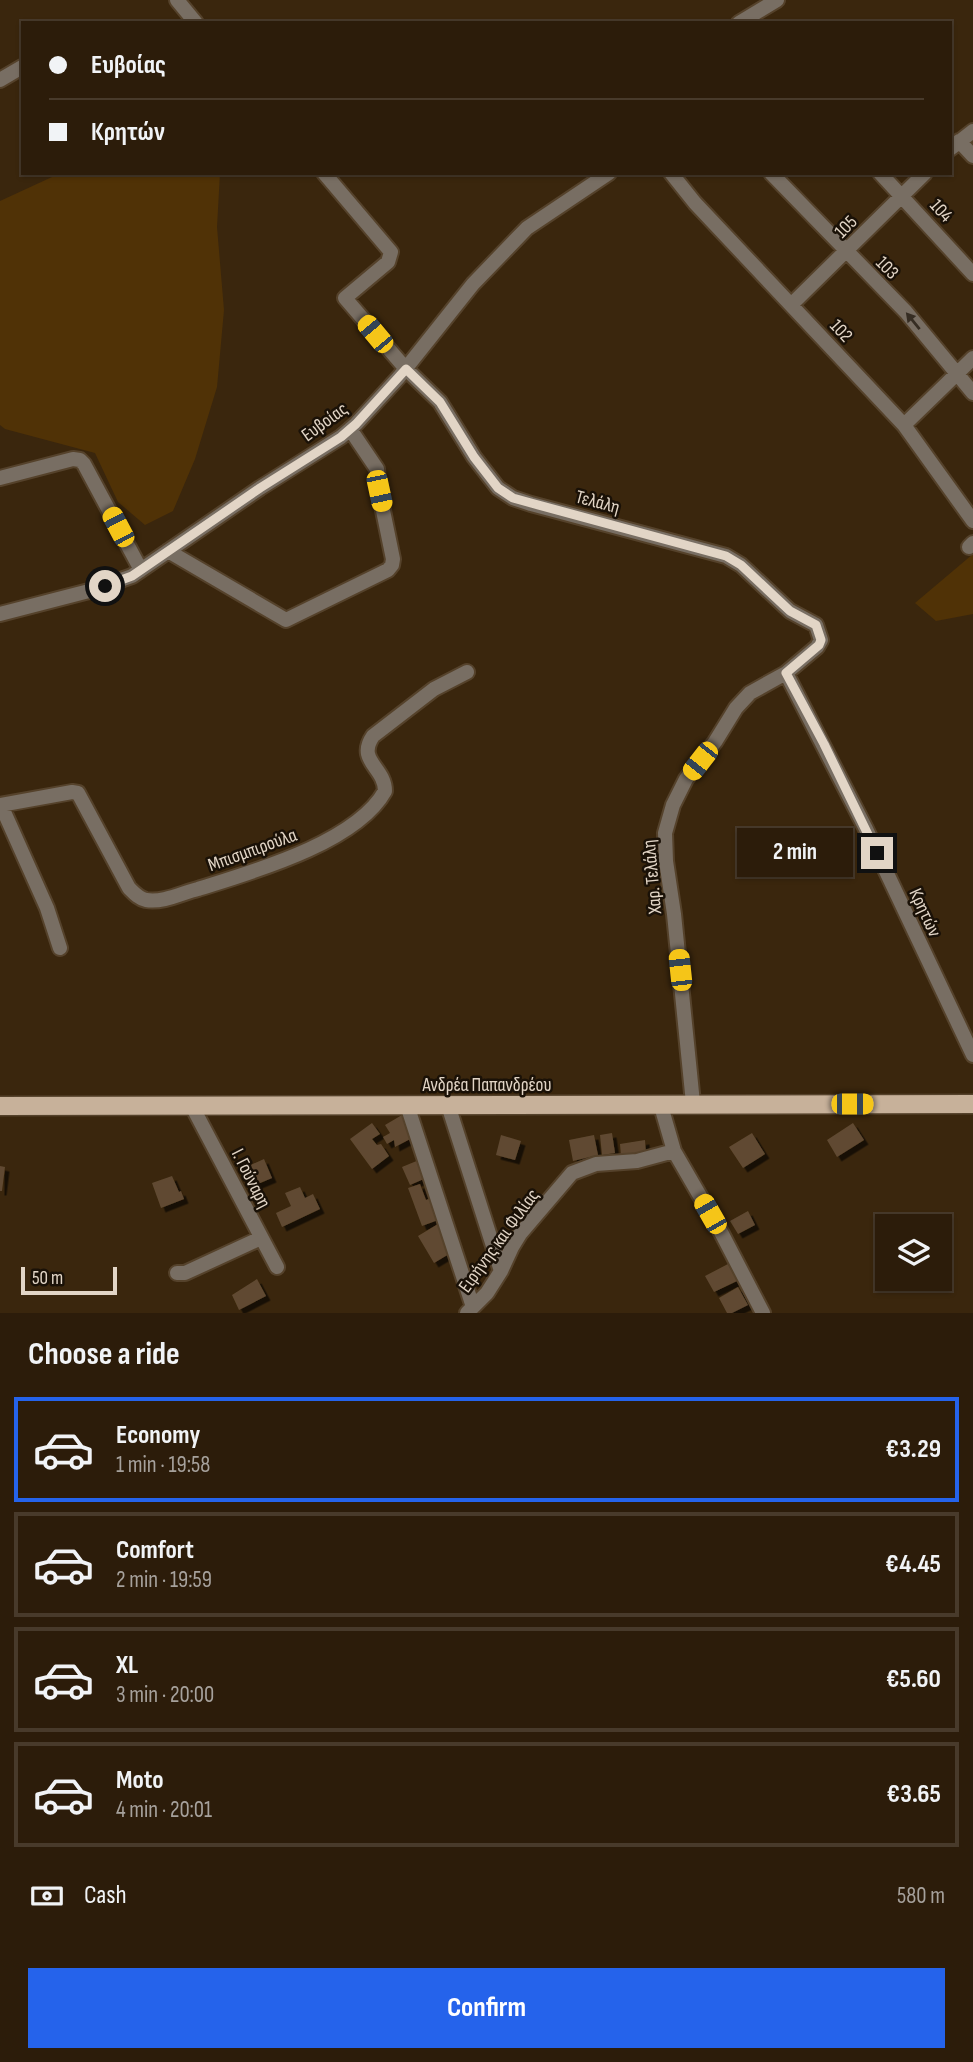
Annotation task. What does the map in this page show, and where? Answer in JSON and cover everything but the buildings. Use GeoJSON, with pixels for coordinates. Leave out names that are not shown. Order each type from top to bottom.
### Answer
{"type":"FeatureCollection","features":[{"type":"Feature","properties":{"kind":"main road","name":"Ανδρέα Παπανδρέου"},"geometry":{"type":"LineString","coordinates":[[0,1106],[973,1104]]}},
{"type":"Feature","properties":{"kind":"street"},"geometry":{"type":"LineString","coordinates":[[177,0],[194,21]]}},
{"type":"Feature","properties":{"kind":"street"},"geometry":{"type":"LineString","coordinates":[[742,21],[776,0]]}},
{"type":"Feature","properties":{"kind":"street"},"geometry":{"type":"LineString","coordinates":[[0,80],[21,67]]}},
{"type":"Feature","properties":{"kind":"street"},"geometry":{"type":"LineString","coordinates":[[973,131],[955,145],[973,156]]}},
{"type":"Feature","properties":{"kind":"street","name":"Τελάλη"},"geometry":{"type":"LineString","coordinates":[[326,175],[391,252],[388,262],[345,298],[406,369],[440,402],[485,472],[505,493],[531,503],[726,556],[741,565],[790,611],[816,625]]}},
{"type":"Feature","properties":{"kind":"street","name":"Ευβοίας"},"geometry":{"type":"LineString","coordinates":[[0,614],[89,591],[132,576],[350,429],[406,369],[473,284],[527,228],[606,175]]}},
{"type":"Feature","properties":{"kind":"street","name":"102"},"geometry":{"type":"LineString","coordinates":[[673,175],[695,203],[904,425],[973,522]]}},
{"type":"Feature","properties":{"kind":"street","name":"103"},"geometry":{"type":"LineString","coordinates":[[773,175],[906,312],[973,393]]}},
{"type":"Feature","properties":{"kind":"street","name":"104"},"geometry":{"type":"LineString","coordinates":[[882,175],[973,274]]}},
{"type":"Feature","properties":{"kind":"street","name":"105"},"geometry":{"type":"LineString","coordinates":[[792,304],[923,175]]}},
{"type":"Feature","properties":{"kind":"street"},"geometry":{"type":"LineString","coordinates":[[904,425],[973,358]]}},
{"type":"Feature","properties":{"kind":"street"},"geometry":{"type":"LineString","coordinates":[[168,551],[286,620],[388,570],[393,559],[377,469],[350,429]]}},
{"type":"Feature","properties":{"kind":"street"},"geometry":{"type":"LineString","coordinates":[[0,478],[73,460],[82,462],[141,570]]}},
{"type":"Feature","properties":{"kind":"street","name":"Χαρ. Τελάλη"},"geometry":{"type":"LineString","coordinates":[[693,1103],[665,833],[673,805],[686,779],[736,709],[750,693],[786,673],[819,645],[821,640],[816,625]]}},
{"type":"Feature","properties":{"kind":"street","name":"Μπισμπιρούλα"},"geometry":{"type":"LineString","coordinates":[[0,805],[78,793],[129,888],[137,896],[158,900],[257,871],[304,851],[363,818],[385,791],[385,783],[367,752],[366,745],[398,714],[434,689],[467,672]]}},
{"type":"Feature","properties":{"kind":"street","name":"Κρητών"},"geometry":{"type":"LineString","coordinates":[[786,673],[866,829],[973,1055]]}},
{"type":"Feature","properties":{"kind":"street"},"geometry":{"type":"LineString","coordinates":[[0,805],[47,908],[60,948]]}},
{"type":"Feature","properties":{"kind":"street"},"geometry":{"type":"LineString","coordinates":[[407,1105],[470,1310]]}},
{"type":"Feature","properties":{"kind":"street"},"geometry":{"type":"LineString","coordinates":[[448,1105],[501,1271]]}},
{"type":"Feature","properties":{"kind":"street","name":"Ι. Γούναρη"},"geometry":{"type":"LineString","coordinates":[[192,1106],[277,1267]]}},
{"type":"Feature","properties":{"kind":"street"},"geometry":{"type":"LineString","coordinates":[[661,1106],[674,1151],[722,1234],[763,1313]]}},
{"type":"Feature","properties":{"kind":"street","name":"Ειρήνης και Φιλίας"},"geometry":{"type":"LineString","coordinates":[[470,1310],[487,1293],[520,1234],[572,1173],[596,1164],[637,1161],[674,1151]]}},
{"type":"Feature","properties":{"kind":"street"},"geometry":{"type":"LineString","coordinates":[[177,1273],[185,1273],[261,1238]]}},
{"type":"Feature","properties":{"kind":"shaded area"},"geometry":{"type":"Polygon","coordinates":[[[220,175],[217,227],[224,310],[217,387],[195,459],[173,511],[145,525],[118,502],[95,453],[5,429],[0,425],[0,201],[52,177],[220,175]]]}},
{"type":"Feature","properties":{"kind":"shaded area"},"geometry":{"type":"Polygon","coordinates":[[[973,554],[973,614],[936,621],[915,603],[973,554]]]}},
{"type":"Feature","properties":{"kind":"route"},"geometry":{"type":"LineString","coordinates":[[105,586],[132,576],[260,488],[341,437],[406,369],[440,402],[491,480],[513,498],[726,556],[741,565],[790,611],[816,625],[821,640],[819,645],[786,673],[877,853]]}}]}
